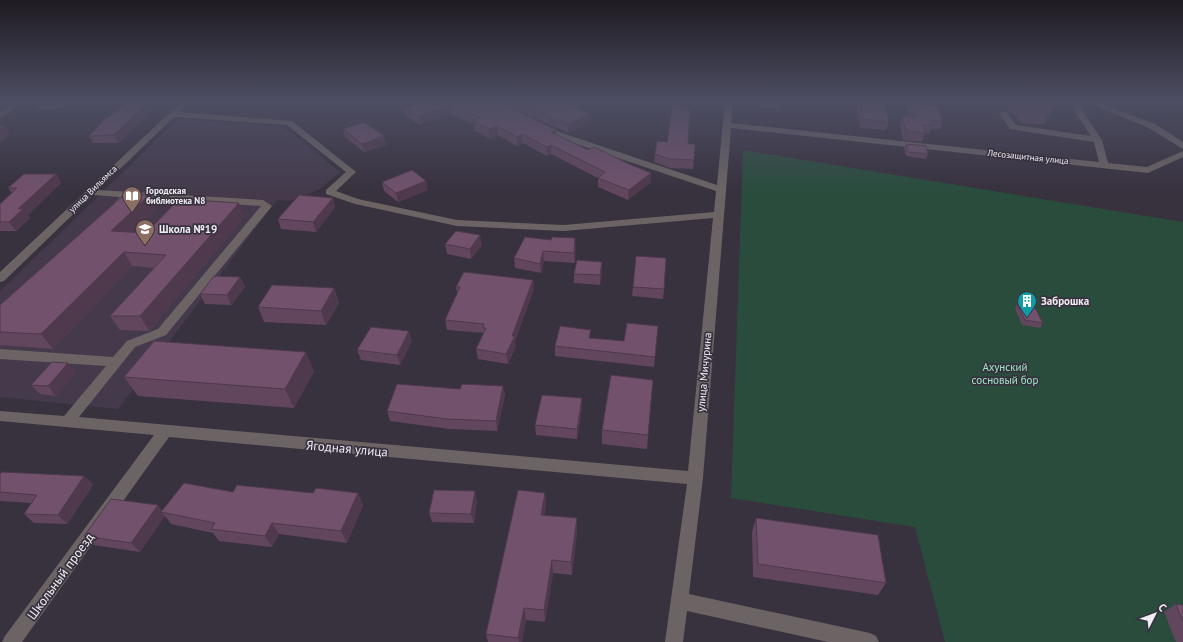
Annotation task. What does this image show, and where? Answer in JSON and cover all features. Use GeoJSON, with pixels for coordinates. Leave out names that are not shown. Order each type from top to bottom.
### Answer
{"type":"FeatureCollection","features":[{"type":"Feature","properties":{"kind":"street","name":"улица Вильямса"},"geometry":{"type":"LineString","coordinates":[[0,278],[154,131]]}},
{"type":"Feature","properties":{"kind":"street"},"geometry":{"type":"LineString","coordinates":[[299,131],[351,172],[329,192],[355,201],[457,223],[564,228],[718,214]]}},
{"type":"Feature","properties":{"kind":"street"},"geometry":{"type":"LineString","coordinates":[[550,131],[720,189]]}},
{"type":"Feature","properties":{"kind":"street","name":"улица Мичурина"},"geometry":{"type":"LineString","coordinates":[[674,642],[695,478],[725,131]]}},
{"type":"Feature","properties":{"kind":"street","name":"Лесозащитная улица"},"geometry":{"type":"LineString","coordinates":[[782,131],[1148,170],[1183,154]]}},
{"type":"Feature","properties":{"kind":"street"},"geometry":{"type":"LineString","coordinates":[[1039,131],[1098,140]]}},
{"type":"Feature","properties":{"kind":"street"},"geometry":{"type":"LineString","coordinates":[[1092,131],[1098,140],[1104,165]]}},
{"type":"Feature","properties":{"kind":"street"},"geometry":{"type":"LineString","coordinates":[[1160,131],[1183,146]]}},
{"type":"Feature","properties":{"kind":"street"},"geometry":{"type":"LineString","coordinates":[[66,422],[131,344],[162,332],[267,206],[263,203],[90,192]]}},
{"type":"Feature","properties":{"kind":"street"},"geometry":{"type":"LineString","coordinates":[[111,211],[128,195]]}},
{"type":"Feature","properties":{"kind":"street"},"geometry":{"type":"LineString","coordinates":[[0,354],[116,362]]}},
{"type":"Feature","properties":{"kind":"street","name":"Ягодная улица"},"geometry":{"type":"LineString","coordinates":[[0,416],[165,432],[695,478]]}},
{"type":"Feature","properties":{"kind":"street","name":"Школьный проезд"},"geometry":{"type":"LineString","coordinates":[[11,642],[165,432]]}},
{"type":"Feature","properties":{"kind":"street"},"geometry":{"type":"LineString","coordinates":[[679,602],[870,642]]}},
{"type":"Feature","properties":{"kind":"shaded area","name":"Школа №19"},"geometry":{"type":"Polygon","coordinates":[[[166,131],[288,131],[340,172],[320,189],[290,201],[277,200],[118,409],[0,397],[0,291],[166,131]]]}},
{"type":"Feature","properties":{"kind":"green space","name":"Ахунский сосновый бор"},"geometry":{"type":"Polygon","coordinates":[[[743,150],[1183,222],[1183,642],[945,642],[915,527],[731,498],[743,150]]]}},
{"type":"Feature","properties":{"kind":"building"},"geometry":{"type":"Polygon","coordinates":[[[94,131],[118,131],[114,135],[89,136],[94,131]]]}},
{"type":"Feature","properties":{"kind":"building"},"geometry":{"type":"Polygon","coordinates":[[[345,131],[377,131],[384,136],[362,144],[345,131]]]}},
{"type":"Feature","properties":{"kind":"building"},"geometry":{"type":"Polygon","coordinates":[[[506,131],[554,131],[551,132],[588,150],[594,147],[651,173],[629,190],[598,178],[605,172],[551,145],[547,147],[522,134],[517,137],[506,131]]]}},
{"type":"Feature","properties":{"kind":"building"},"geometry":{"type":"Polygon","coordinates":[[[669,131],[689,131],[688,144],[695,144],[694,160],[670,159],[655,154],[657,141],[667,142],[669,131]]]}},
{"type":"Feature","properties":{"kind":"building"},"geometry":{"type":"Polygon","coordinates":[[[906,131],[924,131],[925,133],[906,131]]]}},
{"type":"Feature","properties":{"kind":"building"},"geometry":{"type":"Polygon","coordinates":[[[906,144],[926,146],[928,154],[908,152],[906,144]]]}},
{"type":"Feature","properties":{"kind":"building"},"geometry":{"type":"Polygon","coordinates":[[[412,170],[426,181],[396,193],[382,182],[412,170]]]}},
{"type":"Feature","properties":{"kind":"building"},"geometry":{"type":"Polygon","coordinates":[[[24,174],[56,174],[18,209],[24,208],[9,222],[0,222],[0,204],[17,188],[8,188],[24,174]]]}},
{"type":"Feature","properties":{"kind":"building"},"geometry":{"type":"Polygon","coordinates":[[[125,194],[149,195],[111,231],[146,233],[179,199],[239,203],[140,316],[110,316],[166,255],[124,252],[41,334],[0,332],[0,305],[125,194]]]}},
{"type":"Feature","properties":{"kind":"building"},"geometry":{"type":"Polygon","coordinates":[[[299,195],[333,198],[313,222],[278,219],[299,195]]]}},
{"type":"Feature","properties":{"kind":"building"},"geometry":{"type":"Polygon","coordinates":[[[456,231],[480,235],[470,249],[445,244],[456,231]]]}},
{"type":"Feature","properties":{"kind":"building"},"geometry":{"type":"Polygon","coordinates":[[[525,237],[551,240],[552,237],[575,238],[574,253],[543,251],[540,264],[514,258],[525,237]]]}},
{"type":"Feature","properties":{"kind":"building"},"geometry":{"type":"Polygon","coordinates":[[[636,256],[666,258],[664,289],[633,287],[636,256]]]}},
{"type":"Feature","properties":{"kind":"building"},"geometry":{"type":"Polygon","coordinates":[[[577,260],[602,262],[600,275],[574,274],[577,260]]]}},
{"type":"Feature","properties":{"kind":"building"},"geometry":{"type":"Polygon","coordinates":[[[464,272],[533,280],[512,336],[515,336],[506,354],[476,349],[486,328],[483,328],[484,324],[445,320],[460,287],[456,287],[464,272]]]}},
{"type":"Feature","properties":{"kind":"building"},"geometry":{"type":"Polygon","coordinates":[[[214,276],[240,277],[227,295],[200,294],[214,276]]]}},
{"type":"Feature","properties":{"kind":"building"},"geometry":{"type":"Polygon","coordinates":[[[272,285],[334,288],[321,311],[258,307],[272,285]]]}},
{"type":"Feature","properties":{"kind":"building"},"geometry":{"type":"Polygon","coordinates":[[[1017,304],[1034,306],[1043,323],[1025,320],[1017,304]]]}},
{"type":"Feature","properties":{"kind":"building"},"geometry":{"type":"Polygon","coordinates":[[[627,323],[658,326],[655,357],[555,346],[560,326],[591,330],[589,338],[624,341],[627,323]]]}},
{"type":"Feature","properties":{"kind":"building"},"geometry":{"type":"Polygon","coordinates":[[[371,327],[409,331],[397,355],[357,350],[371,327]]]}},
{"type":"Feature","properties":{"kind":"building"},"geometry":{"type":"Polygon","coordinates":[[[154,341],[306,352],[285,389],[124,377],[154,341]]]}},
{"type":"Feature","properties":{"kind":"building"},"geometry":{"type":"Polygon","coordinates":[[[52,362],[68,363],[48,386],[31,385],[52,362]]]}},
{"type":"Feature","properties":{"kind":"building"},"geometry":{"type":"Polygon","coordinates":[[[611,375],[653,380],[648,435],[602,430],[611,375]]]}},
{"type":"Feature","properties":{"kind":"building"},"geometry":{"type":"Polygon","coordinates":[[[397,384],[460,389],[462,384],[503,386],[496,421],[447,419],[387,411],[397,384]]]}},
{"type":"Feature","properties":{"kind":"building"},"geometry":{"type":"Polygon","coordinates":[[[542,395],[582,398],[577,429],[535,425],[542,395]]]}},
{"type":"Feature","properties":{"kind":"building"},"geometry":{"type":"Polygon","coordinates":[[[2,472],[84,476],[58,515],[24,514],[37,495],[0,492],[0,474],[2,472]]]}},
{"type":"Feature","properties":{"kind":"building"},"geometry":{"type":"Polygon","coordinates":[[[184,483],[233,492],[237,485],[313,493],[316,488],[358,493],[341,531],[272,523],[265,536],[211,529],[215,523],[161,512],[184,483]]]}},
{"type":"Feature","properties":{"kind":"building"},"geometry":{"type":"Polygon","coordinates":[[[434,490],[475,491],[471,514],[429,513],[434,490]]]}},
{"type":"Feature","properties":{"kind":"building"},"geometry":{"type":"Polygon","coordinates":[[[518,490],[545,493],[541,515],[577,518],[571,562],[552,560],[544,610],[524,608],[518,638],[486,634],[518,490]]]}},
{"type":"Feature","properties":{"kind":"building"},"geometry":{"type":"Polygon","coordinates":[[[111,499],[158,505],[131,543],[84,536],[111,499]]]}},
{"type":"Feature","properties":{"kind":"building"},"geometry":{"type":"Polygon","coordinates":[[[756,518],[878,535],[886,583],[758,564],[756,518]]]}},
{"type":"Feature","properties":{"kind":"building"},"geometry":{"type":"Polygon","coordinates":[[[1176,604],[1183,605],[1183,622],[1176,604]]]}},
{"type":"Feature","properties":{"kind":"place","name":"Городская библиотека N8"},"geometry":{"type":"Point","coordinates":[132,213]}},
{"type":"Feature","properties":{"kind":"place","name":"Школа №19"},"geometry":{"type":"Point","coordinates":[145,246]}},
{"type":"Feature","properties":{"kind":"place","name":"Заброшка"},"geometry":{"type":"Point","coordinates":[1027,318]}}]}
